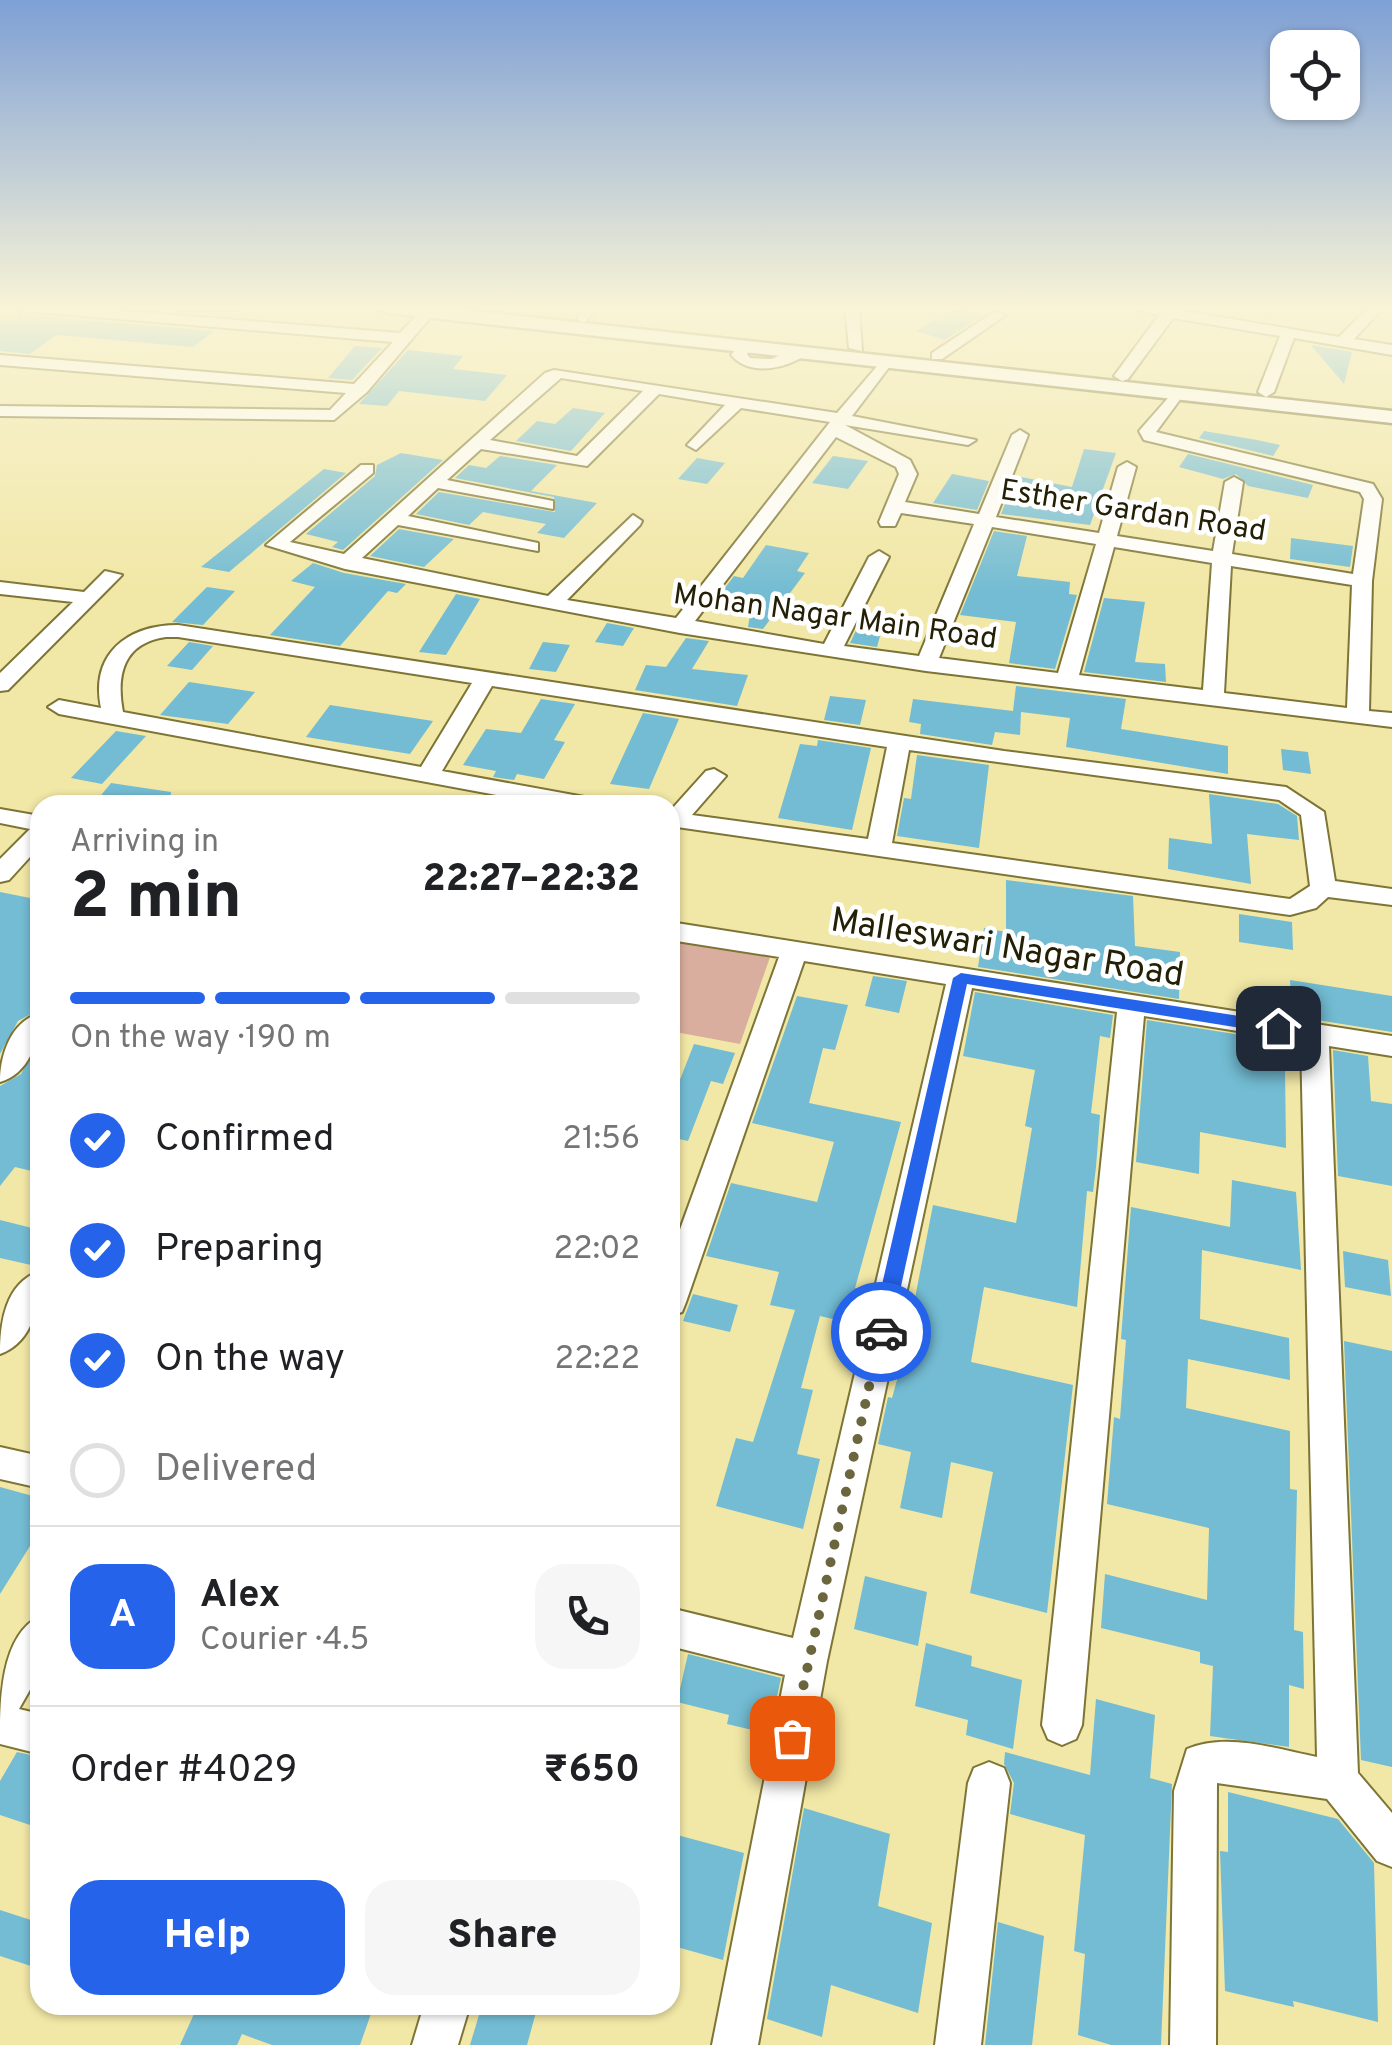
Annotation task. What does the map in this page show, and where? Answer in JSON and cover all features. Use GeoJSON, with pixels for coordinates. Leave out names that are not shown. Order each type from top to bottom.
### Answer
{"type":"FeatureCollection","features":[{"type":"Feature","properties":{"kind":"main road"},"geometry":{"type":"LineString","coordinates":[[1255,402],[1392,417]]}},
{"type":"Feature","properties":{"kind":"street"},"geometry":{"type":"LineString","coordinates":[[0,411],[323,417],[342,411],[349,402]]}},
{"type":"Feature","properties":{"kind":"street"},"geometry":{"type":"LineString","coordinates":[[345,563],[523,402]]}},
{"type":"Feature","properties":{"kind":"street"},"geometry":{"type":"LineString","coordinates":[[480,444],[589,463],[643,402]]}},
{"type":"Feature","properties":{"kind":"street"},"geometry":{"type":"LineString","coordinates":[[696,445],[736,402]]}},
{"type":"Feature","properties":{"kind":"street"},"geometry":{"type":"LineString","coordinates":[[738,402],[834,424],[968,440]]}},
{"type":"Feature","properties":{"kind":"street"},"geometry":{"type":"LineString","coordinates":[[680,628],[852,402]]}},
{"type":"Feature","properties":{"kind":"street"},"geometry":{"type":"LineString","coordinates":[[1169,402],[1146,431],[1150,436],[1353,481],[1368,488],[1373,499],[1362,581],[1358,716]]}},
{"type":"Feature","properties":{"kind":"street","name":"Esther Gardan Road"},"geometry":{"type":"LineString","coordinates":[[834,424],[904,464],[908,474],[891,515],[984,518],[1362,581]]}},
{"type":"Feature","properties":{"kind":"street"},"geometry":{"type":"LineString","coordinates":[[926,665],[1020,435]]}},
{"type":"Feature","properties":{"kind":"street"},"geometry":{"type":"LineString","coordinates":[[1067,680],[1104,537],[1127,467]]}},
{"type":"Feature","properties":{"kind":"street","name":"Mohan Nagar Main Road"},"geometry":{"type":"LineString","coordinates":[[367,469],[275,546],[680,628],[926,665],[1392,720]]}},
{"type":"Feature","properties":{"kind":"street"},"geometry":{"type":"LineString","coordinates":[[1213,699],[1222,557],[1234,482]]}},
{"type":"Feature","properties":{"kind":"street"},"geometry":{"type":"LineString","coordinates":[[396,519],[525,535],[554,500],[438,483]]}},
{"type":"Feature","properties":{"kind":"street"},"geometry":{"type":"LineString","coordinates":[[552,603],[633,522]]}},
{"type":"Feature","properties":{"kind":"street"},"geometry":{"type":"LineString","coordinates":[[831,651],[879,556]]}},
{"type":"Feature","properties":{"kind":"street"},"geometry":{"type":"LineString","coordinates":[[0,685],[112,575]]}},
{"type":"Feature","properties":{"kind":"street"},"geometry":{"type":"LineString","coordinates":[[0,588],[88,598]]}},
{"type":"Feature","properties":{"kind":"street"},"geometry":{"type":"LineString","coordinates":[[114,717],[107,682],[116,656],[134,638],[158,630],[899,742],[1286,794],[1312,812],[1323,888]]}},
{"type":"Feature","properties":{"kind":"street"},"geometry":{"type":"LineString","coordinates":[[427,776],[485,680]]}},
{"type":"Feature","properties":{"kind":"street"},"geometry":{"type":"LineString","coordinates":[[59,706],[534,795]]}},
{"type":"Feature","properties":{"kind":"street"},"geometry":{"type":"LineString","coordinates":[[878,850],[899,742]]}},
{"type":"Feature","properties":{"kind":"street"},"geometry":{"type":"LineString","coordinates":[[680,812],[714,776]]}},
{"type":"Feature","properties":{"kind":"street"},"geometry":{"type":"LineString","coordinates":[[0,816],[30,820]]}},
{"type":"Feature","properties":{"kind":"street"},"geometry":{"type":"LineString","coordinates":[[680,821],[1290,906],[1308,902],[1323,888]]}},
{"type":"Feature","properties":{"kind":"street"},"geometry":{"type":"LineString","coordinates":[[0,874],[30,842]]}},
{"type":"Feature","properties":{"kind":"street"},"geometry":{"type":"LineString","coordinates":[[1323,888],[1392,897]]}},
{"type":"Feature","properties":{"kind":"street","name":"Malleswari Nagar Road"},"geometry":{"type":"LineString","coordinates":[[680,933],[1392,1046]]}},
{"type":"Feature","properties":{"kind":"street"},"geometry":{"type":"LineString","coordinates":[[680,1274],[794,951]]}},
{"type":"Feature","properties":{"kind":"street"},"geometry":{"type":"LineString","coordinates":[[735,2045],[807,1661],[961,978]]}},
{"type":"Feature","properties":{"kind":"street"},"geometry":{"type":"LineString","coordinates":[[1062,1725],[1131,1005]]}},
{"type":"Feature","properties":{"kind":"street"},"geometry":{"type":"LineString","coordinates":[[1315,1034],[1338,1782],[1392,1846]]}},
{"type":"Feature","properties":{"kind":"street"},"geometry":{"type":"LineString","coordinates":[[0,1072],[30,1035]]}},
{"type":"Feature","properties":{"kind":"street"},"geometry":{"type":"LineString","coordinates":[[0,1340],[30,1298]]}},
{"type":"Feature","properties":{"kind":"street"},"geometry":{"type":"LineString","coordinates":[[0,1463],[30,1470]]}},
{"type":"Feature","properties":{"kind":"street"},"geometry":{"type":"LineString","coordinates":[[680,1629],[807,1661]]}},
{"type":"Feature","properties":{"kind":"street"},"geometry":{"type":"LineString","coordinates":[[0,1703],[30,1652]]}},
{"type":"Feature","properties":{"kind":"street"},"geometry":{"type":"LineString","coordinates":[[0,1724],[30,1732]]}},
{"type":"Feature","properties":{"kind":"street"},"geometry":{"type":"LineString","coordinates":[[1193,2045],[1195,1792],[1201,1762],[1234,1762],[1338,1782]]}},
{"type":"Feature","properties":{"kind":"street"},"geometry":{"type":"LineString","coordinates":[[958,2045],[990,1783]]}},
{"type":"Feature","properties":{"kind":"street"},"geometry":{"type":"LineString","coordinates":[[436,2045],[444,2015]]}},
{"type":"Feature","properties":{"kind":"shaded area"},"geometry":{"type":"Polygon","coordinates":[[[680,934],[771,954],[740,1044],[680,1033],[680,934]]]}},
{"type":"Feature","properties":{"kind":"building"},"geometry":{"type":"Polygon","coordinates":[[[360,402],[390,402],[387,406],[360,402]]]}},
{"type":"Feature","properties":{"kind":"building"},"geometry":{"type":"Polygon","coordinates":[[[573,408],[605,413],[571,451],[516,441],[537,421],[555,424],[573,408]]]}},
{"type":"Feature","properties":{"kind":"building"},"geometry":{"type":"Polygon","coordinates":[[[1204,431],[1280,445],[1273,456],[1199,438],[1204,431]]]}},
{"type":"Feature","properties":{"kind":"building"},"geometry":{"type":"Polygon","coordinates":[[[1084,449],[1116,453],[1090,525],[1001,514],[1016,476],[1072,487],[1084,449]]]}},
{"type":"Feature","properties":{"kind":"building"},"geometry":{"type":"Polygon","coordinates":[[[401,453],[443,460],[343,550],[332,547],[338,542],[306,534],[375,476],[377,465],[401,453]]]}},
{"type":"Feature","properties":{"kind":"building"},"geometry":{"type":"Polygon","coordinates":[[[1188,454],[1313,485],[1308,498],[1248,486],[1236,474],[1223,479],[1179,467],[1188,454]]]}},
{"type":"Feature","properties":{"kind":"building"},"geometry":{"type":"Polygon","coordinates":[[[500,456],[557,465],[531,491],[597,503],[564,538],[537,533],[546,524],[483,512],[469,525],[416,514],[439,492],[555,512],[554,497],[455,478],[469,465],[486,468],[500,456]]]}},
{"type":"Feature","properties":{"kind":"building"},"geometry":{"type":"Polygon","coordinates":[[[833,456],[868,461],[848,489],[812,483],[833,456]]]}},
{"type":"Feature","properties":{"kind":"building"},"geometry":{"type":"Polygon","coordinates":[[[697,458],[725,463],[707,484],[678,479],[697,458]]]}},
{"type":"Feature","properties":{"kind":"building"},"geometry":{"type":"Polygon","coordinates":[[[324,469],[346,473],[229,572],[201,567],[324,469]]]}},
{"type":"Feature","properties":{"kind":"building"},"geometry":{"type":"Polygon","coordinates":[[[952,474],[989,481],[977,510],[933,503],[952,474]]]}},
{"type":"Feature","properties":{"kind":"building"},"geometry":{"type":"Polygon","coordinates":[[[399,529],[454,539],[424,567],[370,556],[399,529]]]}},
{"type":"Feature","properties":{"kind":"building"},"geometry":{"type":"Polygon","coordinates":[[[994,531],[1027,536],[1017,576],[1070,582],[1069,594],[1077,595],[1055,669],[1009,663],[1016,622],[960,615],[994,531]]]}},
{"type":"Feature","properties":{"kind":"building"},"geometry":{"type":"Polygon","coordinates":[[[1291,538],[1353,546],[1350,567],[1290,559],[1291,538]]]}},
{"type":"Feature","properties":{"kind":"building"},"geometry":{"type":"Polygon","coordinates":[[[766,545],[809,553],[797,571],[805,573],[763,629],[748,627],[751,609],[714,602],[734,576],[743,578],[766,545]]]}},
{"type":"Feature","properties":{"kind":"building"},"geometry":{"type":"Polygon","coordinates":[[[313,563],[406,584],[397,593],[388,591],[340,646],[270,635],[315,587],[291,581],[313,563]]]}},
{"type":"Feature","properties":{"kind":"building"},"geometry":{"type":"Polygon","coordinates":[[[207,587],[235,591],[203,625],[172,622],[207,587]]]}},
{"type":"Feature","properties":{"kind":"building"},"geometry":{"type":"Polygon","coordinates":[[[456,594],[480,599],[446,655],[419,652],[456,594]]]}},
{"type":"Feature","properties":{"kind":"building"},"geometry":{"type":"Polygon","coordinates":[[[1104,598],[1145,602],[1135,662],[1165,664],[1166,682],[1084,672],[1104,598]]]}},
{"type":"Feature","properties":{"kind":"building"},"geometry":{"type":"Polygon","coordinates":[[[860,622],[883,625],[877,647],[850,643],[860,622]]]}},
{"type":"Feature","properties":{"kind":"building"},"geometry":{"type":"Polygon","coordinates":[[[607,623],[634,628],[623,646],[595,642],[607,623]]]}},
{"type":"Feature","properties":{"kind":"building"},"geometry":{"type":"Polygon","coordinates":[[[686,638],[709,641],[692,669],[748,675],[737,706],[635,690],[646,665],[666,667],[686,638]]]}},
{"type":"Feature","properties":{"kind":"building"},"geometry":{"type":"Polygon","coordinates":[[[189,642],[213,646],[192,670],[167,666],[189,642]]]}},
{"type":"Feature","properties":{"kind":"building"},"geometry":{"type":"Polygon","coordinates":[[[543,642],[570,645],[556,672],[529,669],[543,642]]]}},
{"type":"Feature","properties":{"kind":"building"},"geometry":{"type":"Polygon","coordinates":[[[189,682],[255,692],[228,724],[160,715],[189,682]]]}},
{"type":"Feature","properties":{"kind":"building"},"geometry":{"type":"Polygon","coordinates":[[[1016,686],[1126,699],[1121,729],[1228,746],[1228,774],[1066,747],[1070,718],[1021,712],[1020,735],[995,732],[992,745],[920,734],[921,724],[909,722],[913,699],[1013,711],[1016,686]]]}},
{"type":"Feature","properties":{"kind":"building"},"geometry":{"type":"Polygon","coordinates":[[[830,696],[866,700],[860,725],[824,720],[830,696]]]}},
{"type":"Feature","properties":{"kind":"building"},"geometry":{"type":"Polygon","coordinates":[[[541,699],[575,704],[554,740],[565,742],[544,779],[517,774],[514,780],[493,777],[496,771],[463,765],[486,729],[521,733],[541,699]]]}},
{"type":"Feature","properties":{"kind":"building"},"geometry":{"type":"Polygon","coordinates":[[[330,705],[433,721],[410,754],[306,737],[330,705]]]}},
{"type":"Feature","properties":{"kind":"building"},"geometry":{"type":"Polygon","coordinates":[[[643,713],[679,719],[649,789],[610,784],[643,713]]]}},
{"type":"Feature","properties":{"kind":"building"},"geometry":{"type":"Polygon","coordinates":[[[116,731],[146,736],[102,784],[71,778],[116,731]]]}},
{"type":"Feature","properties":{"kind":"building"},"geometry":{"type":"Polygon","coordinates":[[[818,740],[871,748],[852,830],[778,818],[800,744],[817,746],[818,740]]]}},
{"type":"Feature","properties":{"kind":"building"},"geometry":{"type":"Polygon","coordinates":[[[1281,749],[1308,752],[1311,774],[1283,770],[1281,749]]]}},
{"type":"Feature","properties":{"kind":"building"},"geometry":{"type":"Polygon","coordinates":[[[917,755],[989,765],[979,848],[897,836],[904,798],[911,799],[917,755]]]}},
{"type":"Feature","properties":{"kind":"building"},"geometry":{"type":"Polygon","coordinates":[[[111,783],[171,792],[171,795],[101,795],[111,783]]]}},
{"type":"Feature","properties":{"kind":"building"},"geometry":{"type":"Polygon","coordinates":[[[1209,794],[1278,804],[1297,816],[1299,840],[1247,834],[1251,884],[1168,869],[1169,838],[1212,844],[1209,794]]]}},
{"type":"Feature","properties":{"kind":"building"},"geometry":{"type":"Polygon","coordinates":[[[1006,880],[1133,896],[1135,946],[1180,952],[1179,999],[978,967],[984,928],[1006,932],[1006,880]]]}},
{"type":"Feature","properties":{"kind":"building"},"geometry":{"type":"Polygon","coordinates":[[[0,892],[30,898],[30,1014],[18,1021],[0,1054],[0,892]]]}},
{"type":"Feature","properties":{"kind":"building"},"geometry":{"type":"Polygon","coordinates":[[[1239,914],[1292,922],[1293,950],[1239,942],[1239,914]]]}},
{"type":"Feature","properties":{"kind":"building"},"geometry":{"type":"Polygon","coordinates":[[[873,976],[907,981],[899,1013],[865,1006],[873,976]]]}},
{"type":"Feature","properties":{"kind":"building"},"geometry":{"type":"Polygon","coordinates":[[[1290,980],[1392,996],[1392,1032],[1292,1016],[1290,980]]]}},
{"type":"Feature","properties":{"kind":"building"},"geometry":{"type":"Polygon","coordinates":[[[975,992],[1113,1015],[1110,1038],[1100,1036],[1091,1113],[1100,1115],[1096,1167],[1093,1192],[1087,1191],[1077,1307],[984,1287],[971,1362],[1073,1385],[1047,1613],[970,1593],[993,1472],[951,1462],[942,1518],[900,1508],[911,1452],[878,1444],[888,1397],[892,1398],[904,1355],[933,1205],[1016,1223],[1032,1128],[1025,1126],[1035,1070],[963,1056],[975,992]]]}},
{"type":"Feature","properties":{"kind":"building"},"geometry":{"type":"Polygon","coordinates":[[[797,996],[848,1005],[835,1050],[823,1048],[809,1103],[901,1122],[855,1288],[862,1290],[854,1324],[820,1316],[801,1388],[813,1390],[797,1454],[820,1459],[803,1529],[716,1506],[736,1438],[753,1442],[795,1310],[770,1305],[779,1272],[706,1256],[731,1183],[817,1202],[834,1142],[752,1123],[797,996]]]}},
{"type":"Feature","properties":{"kind":"building"},"geometry":{"type":"Polygon","coordinates":[[[1147,1020],[1297,1044],[1298,1071],[1285,1068],[1286,1148],[1200,1132],[1199,1174],[1136,1162],[1147,1020]]]}},
{"type":"Feature","properties":{"kind":"building"},"geometry":{"type":"Polygon","coordinates":[[[694,1044],[735,1053],[723,1084],[711,1081],[688,1141],[680,1139],[680,1080],[694,1044]]]}},
{"type":"Feature","properties":{"kind":"building"},"geometry":{"type":"Polygon","coordinates":[[[1333,1050],[1368,1056],[1371,1101],[1392,1104],[1392,1186],[1338,1176],[1333,1050]]]}},
{"type":"Feature","properties":{"kind":"building"},"geometry":{"type":"Polygon","coordinates":[[[30,1058],[30,1171],[15,1167],[0,1186],[0,1086],[21,1074],[30,1058]]]}},
{"type":"Feature","properties":{"kind":"building"},"geometry":{"type":"Polygon","coordinates":[[[1232,1180],[1296,1192],[1301,1270],[1202,1250],[1200,1319],[1289,1338],[1290,1380],[1188,1359],[1186,1408],[1290,1431],[1290,1489],[1297,1490],[1294,1630],[1303,1632],[1304,1689],[1289,1685],[1289,1747],[1210,1736],[1213,1666],[1200,1663],[1200,1652],[1101,1628],[1105,1574],[1207,1600],[1209,1528],[1107,1504],[1114,1417],[1120,1419],[1126,1340],[1121,1339],[1131,1207],[1230,1227],[1232,1180]]]}},
{"type":"Feature","properties":{"kind":"building"},"geometry":{"type":"Polygon","coordinates":[[[0,1220],[30,1228],[30,1265],[0,1258],[0,1220]]]}},
{"type":"Feature","properties":{"kind":"building"},"geometry":{"type":"Polygon","coordinates":[[[1343,1251],[1388,1260],[1391,1296],[1345,1287],[1343,1251]]]}},
{"type":"Feature","properties":{"kind":"building"},"geometry":{"type":"Polygon","coordinates":[[[693,1294],[738,1305],[730,1332],[683,1321],[693,1294]]]}},
{"type":"Feature","properties":{"kind":"building"},"geometry":{"type":"Polygon","coordinates":[[[1344,1341],[1392,1351],[1392,1767],[1361,1760],[1344,1341]]]}},
{"type":"Feature","properties":{"kind":"building"},"geometry":{"type":"Polygon","coordinates":[[[0,1487],[30,1495],[30,1546],[0,1594],[0,1487]]]}},
{"type":"Feature","properties":{"kind":"building"},"geometry":{"type":"Polygon","coordinates":[[[865,1576],[927,1592],[918,1646],[854,1629],[865,1576]]]}},
{"type":"Feature","properties":{"kind":"building"},"geometry":{"type":"Polygon","coordinates":[[[926,1643],[972,1656],[971,1666],[1022,1680],[1013,1749],[966,1735],[968,1720],[915,1706],[926,1643]]]}},
{"type":"Feature","properties":{"kind":"building"},"geometry":{"type":"Polygon","coordinates":[[[688,1654],[781,1678],[769,1734],[727,1724],[729,1715],[680,1703],[688,1654]]]}},
{"type":"Feature","properties":{"kind":"building"},"geometry":{"type":"Polygon","coordinates":[[[1096,1699],[1155,1715],[1150,1778],[1172,1784],[1161,2045],[1111,2045],[1078,2035],[1085,1954],[1074,1951],[1085,1835],[1010,1814],[1014,1783],[1004,1764],[1005,1752],[1090,1775],[1096,1699]]]}},
{"type":"Feature","properties":{"kind":"building"},"geometry":{"type":"Polygon","coordinates":[[[17,1752],[30,1755],[30,1825],[0,1815],[0,1781],[17,1752]]]}},
{"type":"Feature","properties":{"kind":"building"},"geometry":{"type":"Polygon","coordinates":[[[1228,1792],[1338,1819],[1374,1863],[1378,2022],[1293,2001],[1294,2007],[1225,1991],[1220,1851],[1228,1852],[1228,1792]]]}},
{"type":"Feature","properties":{"kind":"building"},"geometry":{"type":"Polygon","coordinates":[[[804,1808],[890,1834],[878,1906],[932,1923],[918,2013],[831,1985],[822,2037],[767,2019],[804,1808]]]}},
{"type":"Feature","properties":{"kind":"building"},"geometry":{"type":"Polygon","coordinates":[[[680,1836],[744,1853],[723,1960],[680,1948],[680,1836]]]}},
{"type":"Feature","properties":{"kind":"building"},"geometry":{"type":"Polygon","coordinates":[[[0,1910],[30,1920],[30,1966],[0,1956],[0,1910]]]}},
{"type":"Feature","properties":{"kind":"building"},"geometry":{"type":"Polygon","coordinates":[[[998,1922],[1044,1936],[1032,2045],[985,2045],[998,1922]]]}},
{"type":"Feature","properties":{"kind":"building"},"geometry":{"type":"Polygon","coordinates":[[[194,2015],[370,2015],[360,2045],[272,2045],[242,2034],[237,2045],[180,2045],[194,2015]]]}},
{"type":"Feature","properties":{"kind":"building"},"geometry":{"type":"Polygon","coordinates":[[[479,2015],[535,2015],[527,2045],[470,2045],[479,2015]]]}},
{"type":"Feature","properties":{"kind":"way so far"},"geometry":{"type":"LineString","coordinates":[[792,1738],[881,1332]]}},
{"type":"Feature","properties":{"kind":"route"},"geometry":{"type":"LineString","coordinates":[[881,1332],[961,978],[1278,1028]]}}]}
